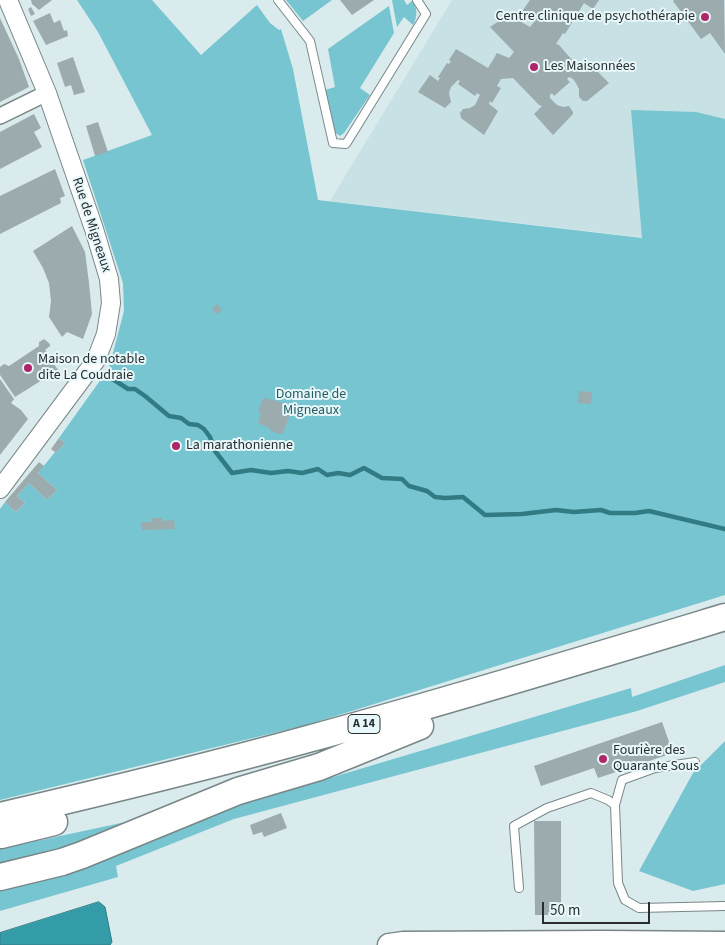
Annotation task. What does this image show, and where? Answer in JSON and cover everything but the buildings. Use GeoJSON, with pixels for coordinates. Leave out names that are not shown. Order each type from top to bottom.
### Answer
{"type":"FeatureCollection","features":[{"type":"Feature","properties":{"kind":"highway","name":"A 14"},"geometry":{"type":"LineString","coordinates":[[0,826],[158,779],[429,706],[725,617]]}},
{"type":"Feature","properties":{"kind":"highway","name":"A 14"},"geometry":{"type":"LineString","coordinates":[[0,826],[167,795],[420,726],[725,636]]}},
{"type":"Feature","properties":{"kind":"highway"},"geometry":{"type":"LineString","coordinates":[[0,877],[62,862],[82,855],[238,791],[319,767],[420,726]]}},
{"type":"Feature","properties":{"kind":"main road"},"geometry":{"type":"LineString","coordinates":[[389,945],[403,943],[725,943]]}},
{"type":"Feature","properties":{"kind":"street","name":"Rue de Migneaux"},"geometry":{"type":"LineString","coordinates":[[0,489],[96,360],[106,334],[111,303],[109,278],[47,93],[8,0]]}},
{"type":"Feature","properties":{"kind":"street"},"geometry":{"type":"LineString","coordinates":[[0,116],[47,93]]}},
{"type":"Feature","properties":{"kind":"lane"},"geometry":{"type":"LineString","coordinates":[[278,0],[310,41],[332,143],[346,144],[426,14],[417,0]]}},
{"type":"Feature","properties":{"kind":"lane"},"geometry":{"type":"LineString","coordinates":[[696,762],[654,768],[622,780],[615,805],[618,884],[625,900],[639,908],[725,906]]}},
{"type":"Feature","properties":{"kind":"lane"},"geometry":{"type":"LineString","coordinates":[[520,888],[514,826],[547,808],[591,793],[615,805]]}},
{"type":"Feature","properties":{"kind":"shaded area"},"geometry":{"type":"Polygon","coordinates":[[[452,0],[725,0],[725,247],[330,201],[452,0]]]}},
{"type":"Feature","properties":{"kind":"shaded area"},"geometry":{"type":"Polygon","coordinates":[[[99,902],[105,907],[112,942],[110,945],[0,945],[0,933],[99,902]]]}},
{"type":"Feature","properties":{"kind":"green space","name":"Domaine de Migneaux"},"geometry":{"type":"Polygon","coordinates":[[[77,0],[152,0],[201,55],[257,5],[270,23],[279,30],[281,29],[293,69],[318,200],[642,238],[631,110],[696,112],[725,119],[725,595],[310,724],[0,800],[0,509],[5,502],[16,512],[25,503],[17,496],[29,483],[47,500],[57,490],[38,473],[65,443],[59,438],[109,368],[124,311],[123,283],[83,160],[152,135],[98,32],[77,0]]]}},
{"type":"Feature","properties":{"kind":"green space"},"geometry":{"type":"Polygon","coordinates":[[[286,0],[332,0],[303,21],[286,0]]]}},
{"type":"Feature","properties":{"kind":"green space"},"geometry":{"type":"Polygon","coordinates":[[[392,0],[404,0],[407,5],[413,0],[416,19],[413,25],[404,17],[397,27],[392,0]]]}},
{"type":"Feature","properties":{"kind":"green space"},"geometry":{"type":"Polygon","coordinates":[[[389,6],[394,33],[360,88],[370,95],[340,136],[334,132],[325,90],[335,87],[328,49],[389,6]]]}},
{"type":"Feature","properties":{"kind":"green space"},"geometry":{"type":"Polygon","coordinates":[[[725,665],[725,682],[637,711],[234,819],[116,866],[118,877],[0,911],[0,888],[216,812],[631,688],[632,697],[725,665]]]}},
{"type":"Feature","properties":{"kind":"green space"},"geometry":{"type":"Polygon","coordinates":[[[725,741],[725,884],[693,891],[639,871],[693,773],[725,741]]]}},
{"type":"Feature","properties":{"kind":"green space"},"geometry":{"type":"Polygon","coordinates":[[[163,814],[0,870],[0,834],[4,848],[163,814]]]}},
{"type":"Feature","properties":{"kind":"waterway"},"geometry":{"type":"LineString","coordinates":[[105,374],[128,389],[135,389],[169,416],[181,418],[189,424],[198,425],[204,429],[210,437],[215,451],[232,473],[251,470],[271,473],[288,471],[302,473],[318,469],[327,475],[338,473],[350,475],[364,468],[382,478],[402,479],[409,486],[427,491],[435,497],[463,497],[485,515],[522,514],[556,510],[574,512],[601,510],[610,513],[649,511],[725,529]]}},
{"type":"Feature","properties":{"kind":"place","name":"Centre clinique de psychothérapie"},"geometry":{"type":"Point","coordinates":[705,17]}},
{"type":"Feature","properties":{"kind":"place","name":"Les Maisonnées"},"geometry":{"type":"Point","coordinates":[534,67]}},
{"type":"Feature","properties":{"kind":"place","name":"Maison de notable dite La Coudraie"},"geometry":{"type":"Point","coordinates":[28,368]}},
{"type":"Feature","properties":{"kind":"place","name":"La marathonienne"},"geometry":{"type":"Point","coordinates":[176,446]}},
{"type":"Feature","properties":{"kind":"place","name":"Fourière des Quarante Sous"},"geometry":{"type":"Point","coordinates":[603,759]}}]}
